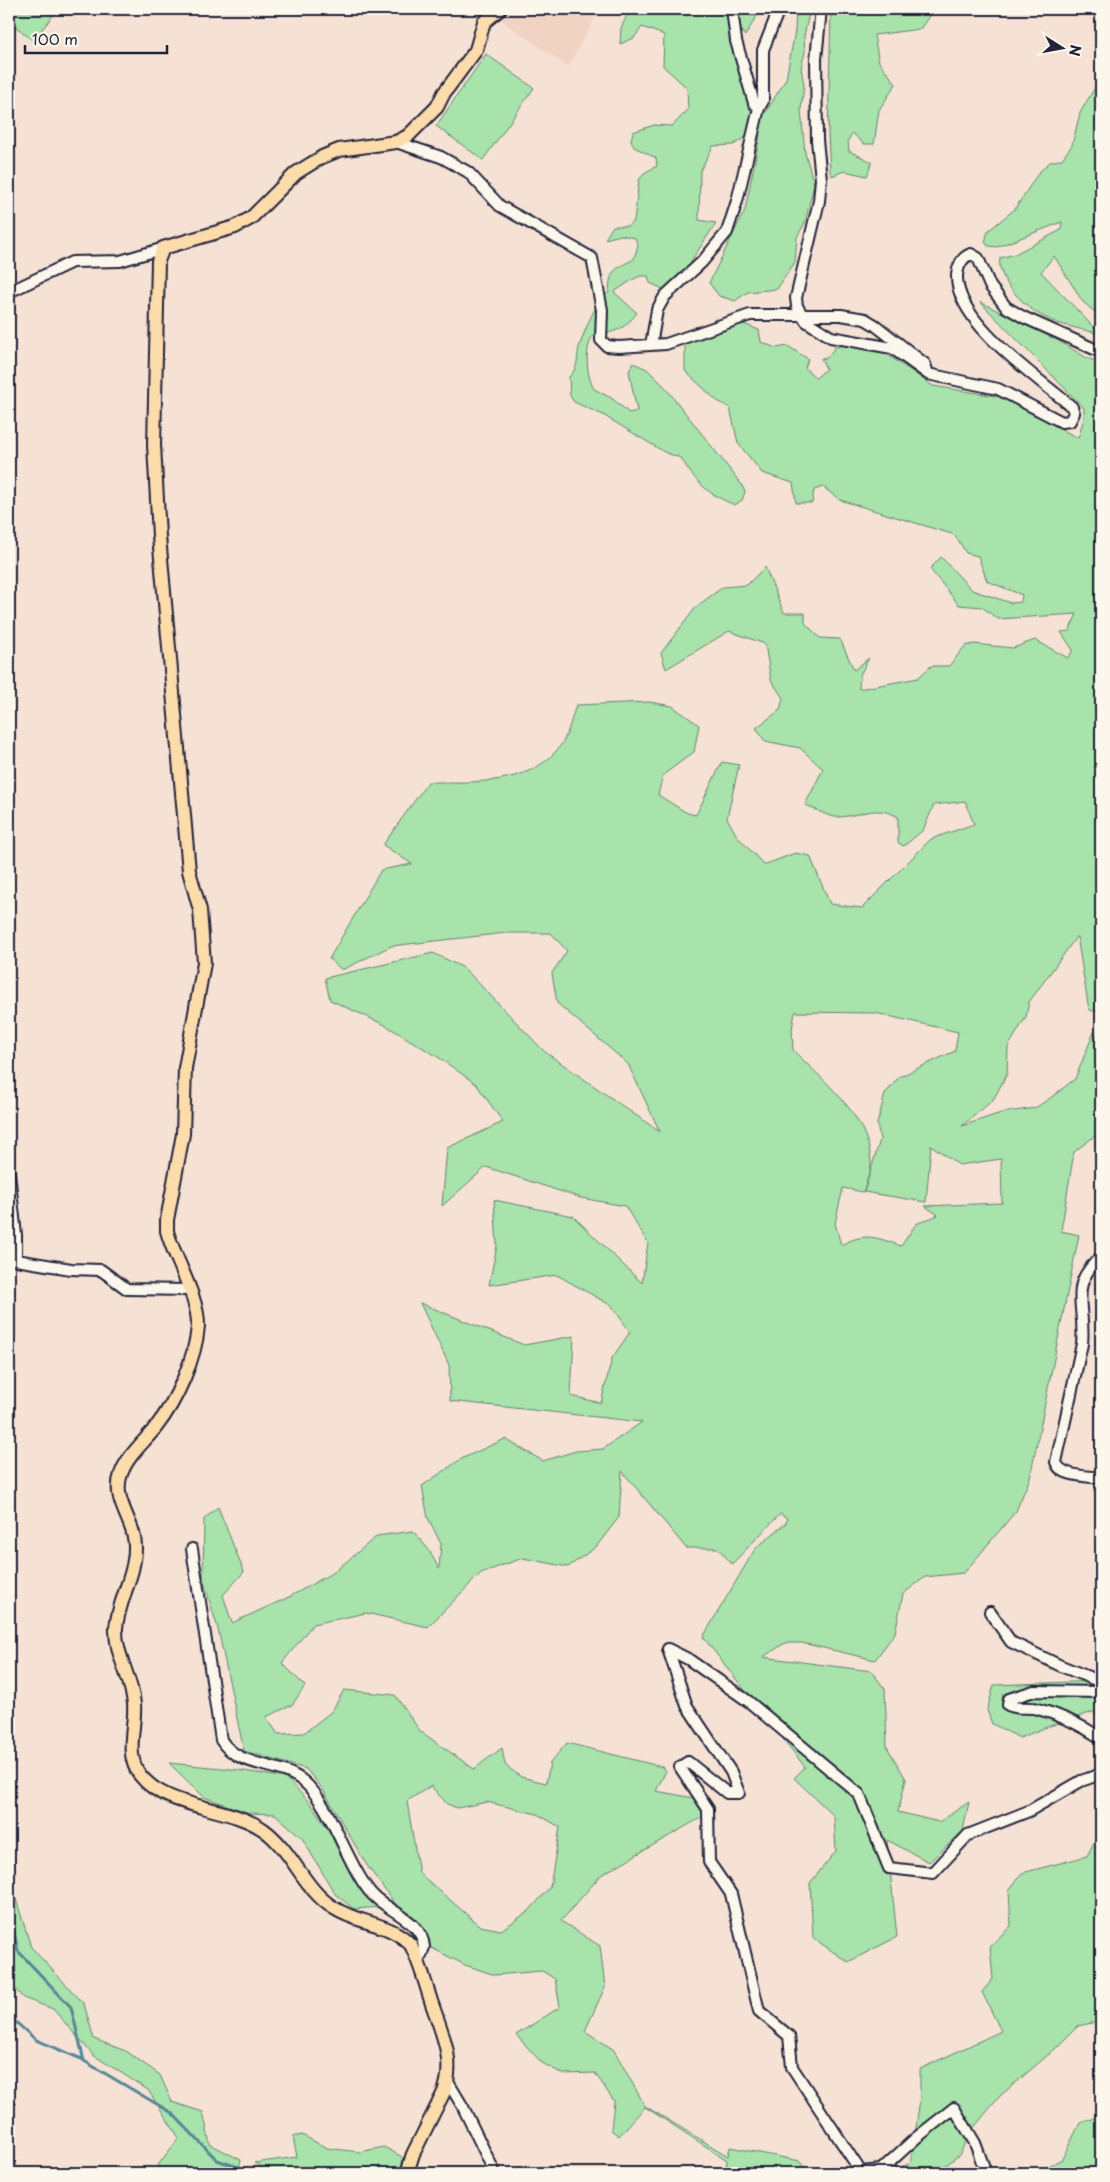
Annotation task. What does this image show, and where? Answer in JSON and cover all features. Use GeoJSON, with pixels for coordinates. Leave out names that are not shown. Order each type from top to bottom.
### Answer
{"type":"FeatureCollection","features":[{"type":"Feature","properties":{"kind":"main road"},"geometry":{"type":"LineString","coordinates":[[407,2173],[413,2154],[448,2082],[449,2066],[444,2036],[411,1945],[397,1932],[379,1924],[345,1914],[321,1898],[280,1845],[264,1830],[224,1812],[170,1796],[150,1785],[140,1774],[133,1759],[134,1703],[119,1652],[116,1629],[122,1600],[133,1565],[135,1541],[132,1528],[118,1494],[118,1484],[126,1464],[159,1424],[175,1395],[193,1354],[198,1318],[169,1239],[167,1220],[183,1134],[185,1068],[204,963],[200,910],[189,871],[159,536],[154,445],[158,261],[161,249],[212,232],[235,227],[251,218],[296,173],[322,157],[340,150],[396,142],[408,136],[437,106],[444,93],[476,50],[484,22],[500,9]]}},
{"type":"Feature","properties":{"kind":"street"},"geometry":{"type":"LineString","coordinates":[[732,9],[736,41],[754,103],[759,108]]}},
{"type":"Feature","properties":{"kind":"street"},"geometry":{"type":"LineString","coordinates":[[651,345],[657,310],[666,296],[702,262],[726,232],[735,210],[759,108],[764,101],[764,50],[779,9]]}},
{"type":"Feature","properties":{"kind":"street"},"geometry":{"type":"LineString","coordinates":[[822,9],[816,59],[817,140],[821,179],[819,201],[796,302],[802,314],[813,326],[831,337],[892,348],[928,374],[998,389],[1062,422],[1070,421],[1073,416],[1072,407],[997,345],[972,316],[960,294],[957,279],[960,262],[969,254],[978,258],[990,286],[1006,307],[1023,317],[1101,352]]}},
{"type":"Feature","properties":{"kind":"street"},"geometry":{"type":"LineString","coordinates":[[396,142],[440,157],[468,172],[500,206],[592,258],[602,310],[601,340],[608,346],[674,344],[709,328],[750,314],[841,315],[865,319],[926,364],[928,374]]}},
{"type":"Feature","properties":{"kind":"street"},"geometry":{"type":"LineString","coordinates":[[9,292],[72,262],[120,261],[161,249]]}},
{"type":"Feature","properties":{"kind":"street"},"geometry":{"type":"LineString","coordinates":[[9,1173],[16,1235],[16,1260],[71,1269],[101,1270],[128,1289],[188,1290]]}},
{"type":"Feature","properties":{"kind":"street"},"geometry":{"type":"LineString","coordinates":[[1101,1257],[1085,1272],[1080,1285],[1084,1328],[1082,1344],[1056,1462],[1058,1467],[1065,1472],[1101,1478]]}},
{"type":"Feature","properties":{"kind":"street"},"geometry":{"type":"LineString","coordinates":[[192,1549],[220,1740],[235,1756],[246,1761],[283,1769],[305,1783],[319,1802],[370,1892],[402,1915],[420,1935],[424,1947],[421,1956],[417,1958]]}},
{"type":"Feature","properties":{"kind":"street"},"geometry":{"type":"LineString","coordinates":[[990,1612],[1011,1642],[1061,1666],[1101,1682]]}},
{"type":"Feature","properties":{"kind":"street"},"geometry":{"type":"LineString","coordinates":[[986,2173],[975,2143],[954,2108],[916,2138],[881,2170],[861,2172],[792,2066],[789,2036],[759,2012],[732,1894],[709,1862],[708,1809],[680,1767],[688,1762],[727,1793],[740,1792],[731,1772],[687,1706],[668,1649],[688,1659],[748,1701],[859,1794],[889,1868],[933,1873],[968,1835],[1029,1811],[1081,1781],[1101,1774]]}},
{"type":"Feature","properties":{"kind":"street"},"geometry":{"type":"LineString","coordinates":[[1101,1692],[1034,1691],[1009,1699],[1008,1705],[1013,1708],[1036,1708],[1059,1716],[1079,1724],[1101,1738]]}},
{"type":"Feature","properties":{"kind":"street"},"geometry":{"type":"LineString","coordinates":[[448,2082],[464,2107],[495,2173]]}},
{"type":"Feature","properties":{"kind":"shaded area"},"geometry":{"type":"Polygon","coordinates":[[[505,9],[600,9],[568,67],[497,17],[505,9]]]}},
{"type":"Feature","properties":{"kind":"green space"},"geometry":{"type":"Polygon","coordinates":[[[9,9],[58,9],[33,41],[9,21],[9,9]]]}},
{"type":"Feature","properties":{"kind":"green space"},"geometry":{"type":"Polygon","coordinates":[[[630,9],[725,9],[751,112],[766,112],[786,79],[795,31],[796,9],[810,9],[804,36],[805,52],[801,68],[804,85],[801,110],[805,153],[814,184],[805,223],[797,237],[795,262],[777,289],[748,292],[735,301],[719,296],[709,283],[745,210],[760,135],[746,137],[733,145],[713,146],[700,171],[699,220],[716,223],[682,275],[665,290],[650,283],[648,276],[640,276],[614,292],[637,313],[623,327],[608,333],[594,334],[587,353],[589,376],[594,389],[613,399],[629,413],[637,411],[629,371],[633,363],[647,369],[665,387],[742,485],[745,492],[742,500],[735,505],[710,492],[697,481],[681,458],[666,453],[603,415],[574,402],[570,396],[569,377],[575,368],[580,344],[588,323],[599,302],[609,292],[612,274],[618,268],[634,259],[638,245],[635,238],[621,235],[605,239],[613,226],[628,226],[634,221],[639,180],[644,173],[657,166],[656,158],[634,147],[631,140],[633,132],[654,125],[672,126],[688,110],[687,88],[663,66],[664,35],[642,27],[634,38],[620,44],[621,28],[630,9]]]}},
{"type":"Feature","properties":{"kind":"green space"},"geometry":{"type":"Polygon","coordinates":[[[738,9],[761,9],[745,36],[738,24],[738,9]]]}},
{"type":"Feature","properties":{"kind":"green space"},"geometry":{"type":"Polygon","coordinates":[[[831,9],[945,9],[932,12],[920,29],[874,35],[879,62],[896,84],[879,110],[874,144],[864,144],[852,133],[848,141],[849,151],[872,162],[867,176],[844,171],[832,176],[830,172],[828,134],[831,9]]]}},
{"type":"Feature","properties":{"kind":"green space"},"geometry":{"type":"Polygon","coordinates":[[[486,54],[534,88],[483,160],[436,126],[486,54]]]}},
{"type":"Feature","properties":{"kind":"green space"},"geometry":{"type":"Polygon","coordinates":[[[1101,77],[1101,317],[1083,302],[1054,256],[1041,272],[1100,334],[1057,323],[1037,313],[1021,300],[1007,284],[1003,275],[1000,258],[1015,254],[1061,230],[1062,222],[997,247],[988,246],[985,242],[988,231],[1015,209],[1039,172],[1050,162],[1062,159],[1072,145],[1080,113],[1101,77]]]}},
{"type":"Feature","properties":{"kind":"green space"},"geometry":{"type":"Polygon","coordinates":[[[980,302],[1057,340],[1087,358],[1101,363],[1101,1012],[1089,1010],[1077,936],[1029,1002],[1026,1017],[1008,1047],[1007,1074],[993,1100],[962,1126],[1001,1113],[1035,1108],[1049,1099],[1075,1079],[1094,1032],[1101,1044],[1101,1131],[1074,1152],[1061,1231],[1079,1235],[1030,1478],[1016,1511],[964,1573],[925,1577],[903,1594],[895,1633],[875,1660],[802,1643],[785,1643],[763,1657],[871,1671],[885,1689],[887,1747],[906,1779],[898,1812],[939,1822],[969,1802],[963,1831],[929,1862],[887,1840],[897,1937],[848,1962],[813,1938],[810,1883],[836,1851],[834,1816],[794,1778],[805,1767],[703,1637],[755,1549],[786,1523],[787,1518],[780,1514],[732,1564],[718,1548],[686,1548],[622,1471],[619,1517],[596,1547],[568,1567],[523,1558],[481,1573],[428,1627],[366,1613],[313,1624],[282,1663],[305,1686],[292,1705],[266,1717],[278,1734],[304,1733],[332,1711],[344,1690],[395,1695],[420,1731],[474,1769],[502,1748],[505,1765],[521,1777],[546,1783],[550,1763],[567,1743],[663,1767],[666,1771],[656,1791],[694,1798],[704,1816],[601,1875],[561,1921],[600,1946],[605,1987],[585,2031],[614,2050],[645,2106],[728,2156],[730,2147],[800,2161],[811,2173],[726,2173],[727,2160],[645,2107],[619,2136],[611,2130],[614,2101],[595,2073],[563,2074],[542,2063],[516,2035],[560,2007],[555,1979],[542,1971],[495,1975],[465,1965],[424,1944],[366,1864],[322,1788],[306,1769],[244,1751],[218,1629],[203,1579],[204,1519],[218,1507],[244,1572],[223,1595],[232,1623],[289,1597],[334,1572],[377,1536],[413,1531],[429,1550],[439,1569],[441,1544],[428,1518],[422,1486],[461,1459],[505,1439],[543,1461],[576,1451],[603,1449],[642,1422],[450,1401],[449,1365],[420,1303],[524,1345],[574,1336],[571,1396],[601,1403],[612,1358],[630,1332],[612,1306],[557,1275],[489,1285],[497,1245],[494,1200],[573,1216],[642,1283],[648,1243],[625,1206],[581,1198],[486,1167],[442,1206],[447,1148],[503,1122],[476,1084],[438,1057],[385,1025],[330,1000],[325,978],[433,953],[464,968],[545,1052],[660,1132],[628,1064],[557,1003],[552,973],[567,951],[551,933],[506,933],[391,946],[342,970],[329,959],[381,870],[412,864],[383,845],[428,782],[502,779],[536,767],[551,757],[563,742],[576,705],[649,702],[672,706],[699,725],[694,752],[663,775],[658,795],[687,813],[696,815],[722,762],[739,765],[727,818],[737,836],[764,865],[795,853],[810,856],[830,904],[862,908],[931,839],[974,824],[965,801],[934,805],[923,830],[904,846],[898,843],[898,817],[890,813],[874,811],[835,817],[805,805],[823,769],[800,748],[765,741],[756,728],[780,710],[783,698],[771,680],[765,644],[729,631],[666,669],[661,653],[697,606],[723,587],[747,585],[765,567],[784,613],[805,613],[805,623],[820,638],[840,639],[854,670],[869,658],[860,675],[859,689],[918,678],[931,666],[949,666],[965,646],[974,644],[1013,648],[1035,640],[1068,658],[1073,650],[1061,632],[1069,631],[1077,614],[998,619],[982,607],[959,605],[930,569],[941,557],[972,590],[1011,603],[1021,602],[1022,595],[987,581],[978,556],[966,553],[955,535],[840,500],[823,487],[814,490],[812,503],[796,503],[793,483],[762,473],[738,443],[730,408],[716,400],[685,371],[685,344],[715,319],[736,321],[759,330],[761,342],[776,348],[788,346],[808,359],[805,368],[816,378],[826,369],[821,358],[826,359],[835,347],[859,343],[879,349],[933,386],[1002,397],[1078,438],[1084,418],[1084,408],[980,302]],[[795,1012],[792,1029],[793,1050],[842,1100],[862,1129],[868,1145],[871,1166],[863,1192],[843,1188],[835,1223],[841,1245],[857,1238],[871,1237],[901,1246],[916,1224],[938,1215],[925,1206],[1002,1203],[1001,1159],[959,1165],[931,1145],[926,1202],[864,1192],[880,1140],[877,1124],[885,1094],[899,1077],[955,1051],[958,1032],[875,1013],[795,1012]],[[431,1786],[407,1801],[419,1873],[480,1926],[501,1930],[529,1911],[550,1887],[560,1827],[537,1814],[487,1802],[457,1808],[447,1804],[431,1786]]]}},
{"type":"Feature","properties":{"kind":"green space"},"geometry":{"type":"Polygon","coordinates":[[[1101,1678],[1101,1720],[1093,1712],[1020,1738],[992,1724],[987,1710],[994,1685],[1096,1681],[1101,1678]]]}},
{"type":"Feature","properties":{"kind":"green space"},"geometry":{"type":"Polygon","coordinates":[[[169,1763],[232,1769],[286,1778],[311,1804],[381,1907],[354,1909],[335,1894],[302,1838],[275,1814],[249,1813],[204,1797],[169,1763]]]}},
{"type":"Feature","properties":{"kind":"green space"},"geometry":{"type":"Polygon","coordinates":[[[1101,1833],[1101,2021],[1078,2026],[1055,2049],[1000,2096],[971,2131],[959,2155],[936,2173],[885,2173],[911,2163],[920,2099],[920,2069],[1001,2031],[982,1992],[993,1979],[990,1946],[1011,1926],[1009,1890],[1022,1873],[1087,1856],[1098,1834],[1101,1833]]]}},
{"type":"Feature","properties":{"kind":"green space"},"geometry":{"type":"Polygon","coordinates":[[[9,1877],[31,1947],[84,2004],[94,2039],[126,2051],[160,2075],[172,2102],[203,2112],[210,2144],[241,2160],[238,2173],[159,2173],[158,2165],[179,2138],[148,2090],[93,2055],[53,2009],[23,1998],[9,1981],[9,1877]]]}},
{"type":"Feature","properties":{"kind":"green space"},"geometry":{"type":"Polygon","coordinates":[[[1101,2097],[1101,2173],[1035,2173],[1062,2159],[1080,2123],[1095,2118],[1101,2097]]]}},
{"type":"Feature","properties":{"kind":"green space"},"geometry":{"type":"Polygon","coordinates":[[[302,2135],[327,2148],[359,2152],[384,2147],[406,2159],[403,2173],[273,2173],[254,2163],[297,2157],[293,2137],[302,2135]]]}},
{"type":"Feature","properties":{"kind":"waterway"},"geometry":{"type":"LineString","coordinates":[[9,1909],[18,1951],[71,2007],[84,2061],[172,2113],[217,2160],[256,2173]]}},
{"type":"Feature","properties":{"kind":"waterway"},"geometry":{"type":"LineString","coordinates":[[9,2016],[36,2040],[84,2060]]}}]}
